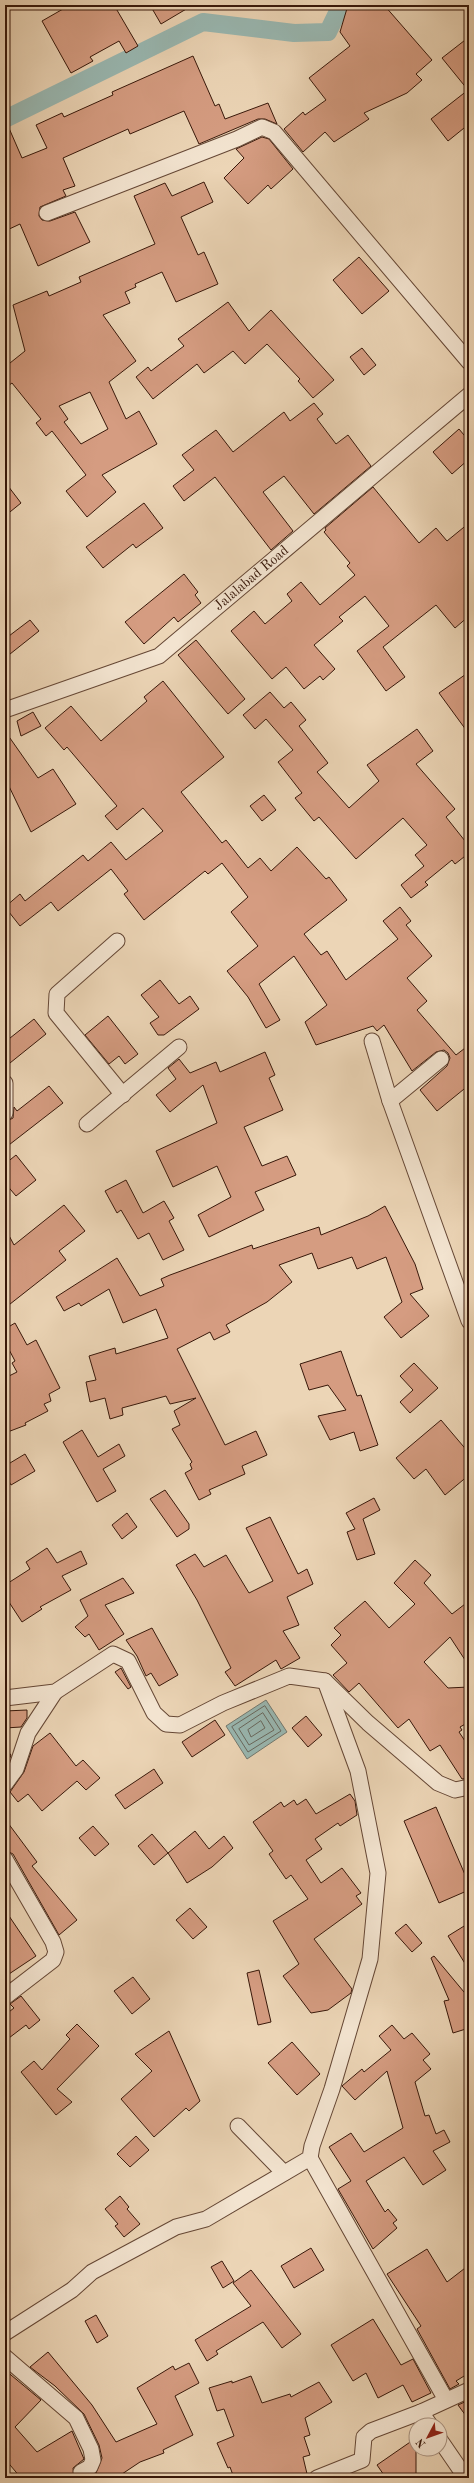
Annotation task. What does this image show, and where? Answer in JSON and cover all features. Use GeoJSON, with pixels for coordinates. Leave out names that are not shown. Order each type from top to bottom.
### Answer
{"type":"FeatureCollection","features":[{"type":"Feature","properties":{"kind":"street"},"geometry":{"type":"LineString","coordinates":[[47,213],[237,139],[262,127],[274,132],[469,362]]}},
{"type":"Feature","properties":{"kind":"street","name":"Jalalabad Road"},"geometry":{"type":"LineString","coordinates":[[5,710],[159,656],[469,395]]}},
{"type":"Feature","properties":{"kind":"street"},"geometry":{"type":"LineString","coordinates":[[117,941],[57,994],[56,1012],[123,1095]]}},
{"type":"Feature","properties":{"kind":"street"},"geometry":{"type":"LineString","coordinates":[[372,1041],[390,1101],[469,1321]]}},
{"type":"Feature","properties":{"kind":"street"},"geometry":{"type":"LineString","coordinates":[[87,1124],[179,1047]]}},
{"type":"Feature","properties":{"kind":"street"},"geometry":{"type":"LineString","coordinates":[[390,1101],[441,1059]]}},
{"type":"Feature","properties":{"kind":"street"},"geometry":{"type":"LineString","coordinates":[[5,1083],[5,1113]]}},
{"type":"Feature","properties":{"kind":"street"},"geometry":{"type":"LineString","coordinates":[[5,1784],[16,1769],[28,1733],[55,1692],[113,1654],[122,1656],[128,1661],[154,1713],[166,1724],[180,1725],[223,1703],[289,1676],[325,1681],[368,1724],[438,1783],[455,1790],[469,1788]]}},
{"type":"Feature","properties":{"kind":"street"},"geometry":{"type":"LineString","coordinates":[[325,1681],[358,1771],[378,1873],[370,1959],[332,2089],[312,2146],[310,2158],[446,2400]]}},
{"type":"Feature","properties":{"kind":"street"},"geometry":{"type":"LineString","coordinates":[[5,1698],[55,1692]]}},
{"type":"Feature","properties":{"kind":"street"},"geometry":{"type":"LineString","coordinates":[[5,1859],[53,1942],[56,1952],[53,1960],[5,1997]]}},
{"type":"Feature","properties":{"kind":"street"},"geometry":{"type":"LineString","coordinates":[[238,2126],[284,2173]]}},
{"type":"Feature","properties":{"kind":"street"},"geometry":{"type":"LineString","coordinates":[[5,2333],[72,2290],[92,2272],[176,2227],[206,2219],[310,2158]]}},
{"type":"Feature","properties":{"kind":"street"},"geometry":{"type":"LineString","coordinates":[[5,2357],[76,2418],[92,2449],[93,2460],[90,2467],[81,2472],[84,2478]]}},
{"type":"Feature","properties":{"kind":"street"},"geometry":{"type":"LineString","coordinates":[[317,2478],[362,2460],[364,2437],[371,2430],[421,2412],[469,2390]]}},
{"type":"Feature","properties":{"kind":"street"},"geometry":{"type":"LineString","coordinates":[[421,2412],[424,2417]]}},
{"type":"Feature","properties":{"kind":"street"},"geometry":{"type":"LineString","coordinates":[[448,2452],[466,2478]]}},
{"type":"Feature","properties":{"kind":"water"},"geometry":{"type":"Polygon","coordinates":[[[266,1700],[287,1732],[247,1759],[226,1726],[266,1700]]]}},
{"type":"Feature","properties":{"kind":"building"},"geometry":{"type":"Polygon","coordinates":[[[70,5],[114,5],[138,46],[126,53],[119,41],[90,57],[93,61],[71,73],[42,21],[70,5]]]}},
{"type":"Feature","properties":{"kind":"building"},"geometry":{"type":"Polygon","coordinates":[[[150,5],[193,5],[161,24],[150,5]]]}},
{"type":"Feature","properties":{"kind":"building"},"geometry":{"type":"Polygon","coordinates":[[[348,5],[384,5],[432,60],[416,74],[422,80],[407,93],[364,113],[369,119],[334,142],[325,132],[303,152],[284,129],[303,112],[305,115],[326,100],[309,78],[350,46],[340,32],[348,5]]]}},
{"type":"Feature","properties":{"kind":"building"},"geometry":{"type":"Polygon","coordinates":[[[469,37],[469,124],[448,141],[431,119],[468,90],[442,58],[469,37]]]}},
{"type":"Feature","properties":{"kind":"building"},"geometry":{"type":"Polygon","coordinates":[[[193,56],[215,106],[219,104],[225,119],[268,103],[277,124],[265,119],[258,119],[199,144],[184,111],[130,134],[128,129],[63,158],[75,186],[63,190],[66,196],[40,207],[39,216],[42,220],[50,221],[75,212],[90,242],[38,266],[20,224],[5,231],[5,119],[22,158],[47,148],[36,125],[62,113],[64,117],[113,95],[112,92],[193,56]]]}},
{"type":"Feature","properties":{"kind":"building"},"geometry":{"type":"Polygon","coordinates":[[[262,137],[269,139],[293,169],[271,189],[268,185],[248,204],[224,178],[244,158],[236,149],[262,137]]]}},
{"type":"Feature","properties":{"kind":"building"},"geometry":{"type":"Polygon","coordinates":[[[204,182],[213,202],[181,217],[198,255],[204,252],[218,284],[176,302],[162,272],[135,284],[136,287],[125,292],[130,303],[103,315],[136,361],[109,382],[126,419],[139,411],[157,444],[102,475],[116,492],[87,517],[66,491],[86,475],[52,431],[46,436],[36,423],[41,419],[12,383],[5,388],[5,367],[25,351],[13,305],[47,291],[49,296],[81,282],[79,277],[155,244],[134,196],[165,183],[172,196],[204,182]],[[90,392],[59,406],[68,419],[64,422],[81,444],[108,429],[90,392]]]}},
{"type":"Feature","properties":{"kind":"building"},"geometry":{"type":"Polygon","coordinates":[[[359,257],[389,291],[362,314],[333,280],[359,257]]]}},
{"type":"Feature","properties":{"kind":"building"},"geometry":{"type":"Polygon","coordinates":[[[228,302],[249,331],[271,310],[334,380],[313,398],[298,381],[300,379],[267,344],[245,364],[233,351],[204,373],[197,364],[153,399],[136,377],[148,367],[151,371],[184,346],[178,339],[228,302]]]}},
{"type":"Feature","properties":{"kind":"building"},"geometry":{"type":"Polygon","coordinates":[[[362,348],[376,365],[364,375],[350,357],[362,348]]]}},
{"type":"Feature","properties":{"kind":"building"},"geometry":{"type":"Polygon","coordinates":[[[314,403],[323,414],[317,419],[336,444],[348,435],[371,466],[314,514],[284,476],[263,492],[293,531],[271,550],[215,477],[184,501],[173,486],[194,470],[182,455],[216,430],[233,452],[284,412],[290,421],[314,403]]]}},
{"type":"Feature","properties":{"kind":"building"},"geometry":{"type":"Polygon","coordinates":[[[459,429],[469,441],[469,459],[452,474],[433,452],[459,429]]]}},
{"type":"Feature","properties":{"kind":"building"},"geometry":{"type":"Polygon","coordinates":[[[5,482],[21,503],[5,516],[5,482]]]}},
{"type":"Feature","properties":{"kind":"building"},"geometry":{"type":"Polygon","coordinates":[[[373,487],[419,543],[436,528],[447,541],[469,523],[469,616],[455,628],[436,605],[383,647],[405,677],[386,691],[357,651],[389,626],[365,596],[339,617],[343,621],[314,645],[335,669],[323,680],[320,676],[304,689],[286,667],[272,679],[231,631],[254,611],[265,624],[292,601],[287,594],[301,582],[320,605],[355,575],[347,566],[350,563],[324,532],[326,530],[325,528],[373,487]]]}},
{"type":"Feature","properties":{"kind":"building"},"geometry":{"type":"Polygon","coordinates":[[[144,503],[163,528],[136,548],[133,544],[103,568],[86,547],[144,503]]]}},
{"type":"Feature","properties":{"kind":"building"},"geometry":{"type":"Polygon","coordinates":[[[184,574],[198,592],[195,595],[201,603],[178,622],[174,617],[144,644],[125,622],[184,574]]]}},
{"type":"Feature","properties":{"kind":"building"},"geometry":{"type":"Polygon","coordinates":[[[30,620],[39,631],[5,658],[5,639],[30,620]]]}},
{"type":"Feature","properties":{"kind":"building"},"geometry":{"type":"Polygon","coordinates":[[[196,640],[245,699],[228,714],[178,655],[196,640]]]}},
{"type":"Feature","properties":{"kind":"building"},"geometry":{"type":"Polygon","coordinates":[[[469,672],[469,734],[439,693],[469,672]]]}},
{"type":"Feature","properties":{"kind":"building"},"geometry":{"type":"Polygon","coordinates":[[[163,681],[224,757],[181,792],[222,843],[226,840],[248,868],[260,858],[271,871],[297,847],[326,879],[329,877],[347,900],[304,934],[321,955],[327,951],[346,980],[398,939],[383,921],[400,907],[411,921],[406,925],[432,956],[407,978],[427,1001],[417,1010],[456,1055],[469,1045],[469,1085],[437,1111],[420,1090],[447,1066],[450,1058],[448,1053],[444,1050],[436,1052],[412,1071],[384,1025],[377,1031],[373,1026],[316,1045],[305,1022],[327,1005],[294,956],[259,984],[280,1020],[266,1028],[248,997],[227,971],[258,946],[231,912],[248,897],[222,863],[208,874],[205,871],[144,920],[124,894],[128,891],[111,869],[58,911],[51,902],[20,926],[5,907],[20,894],[25,901],[83,855],[88,861],[111,842],[126,860],[163,831],[143,808],[117,830],[105,816],[117,806],[67,747],[64,750],[45,728],[71,706],[101,741],[147,701],[144,697],[163,681]]]}},
{"type":"Feature","properties":{"kind":"building"},"geometry":{"type":"Polygon","coordinates":[[[270,692],[284,708],[291,702],[306,720],[299,726],[328,763],[317,772],[349,808],[379,781],[367,765],[417,729],[433,751],[416,764],[455,809],[446,817],[469,846],[469,853],[455,864],[452,860],[425,882],[428,885],[411,898],[401,885],[424,866],[415,855],[427,845],[403,818],[356,859],[319,817],[314,821],[295,798],[302,793],[278,762],[293,750],[266,719],[255,729],[243,715],[270,692]]]}},
{"type":"Feature","properties":{"kind":"building"},"geometry":{"type":"Polygon","coordinates":[[[33,712],[41,726],[21,736],[17,721],[33,712]]]}},
{"type":"Feature","properties":{"kind":"building"},"geometry":{"type":"Polygon","coordinates":[[[5,731],[38,778],[53,769],[76,804],[31,832],[5,778],[5,731]]]}},
{"type":"Feature","properties":{"kind":"building"},"geometry":{"type":"Polygon","coordinates":[[[264,795],[276,810],[262,821],[250,806],[264,795]]]}},
{"type":"Feature","properties":{"kind":"building"},"geometry":{"type":"Polygon","coordinates":[[[160,980],[179,1004],[190,996],[199,1009],[164,1035],[158,1035],[150,1023],[159,1017],[141,995],[160,980]]]}},
{"type":"Feature","properties":{"kind":"building"},"geometry":{"type":"Polygon","coordinates":[[[108,1016],[138,1054],[125,1064],[119,1056],[109,1064],[85,1035],[108,1016]]]}},
{"type":"Feature","properties":{"kind":"building"},"geometry":{"type":"Polygon","coordinates":[[[34,1019],[46,1034],[5,1067],[5,1042],[34,1019]]]}},
{"type":"Feature","properties":{"kind":"building"},"geometry":{"type":"Polygon","coordinates":[[[265,1052],[275,1075],[269,1078],[283,1110],[244,1127],[262,1166],[287,1156],[296,1175],[255,1192],[264,1210],[209,1237],[198,1215],[231,1197],[217,1166],[173,1187],[156,1151],[217,1123],[203,1085],[170,1112],[156,1095],[176,1079],[168,1068],[179,1059],[190,1073],[216,1062],[220,1072],[265,1052]]]}},
{"type":"Feature","properties":{"kind":"building"},"geometry":{"type":"Polygon","coordinates":[[[49,1086],[63,1103],[5,1148],[5,1122],[13,1118],[14,1107],[17,1111],[49,1086]]]}},
{"type":"Feature","properties":{"kind":"building"},"geometry":{"type":"Polygon","coordinates":[[[16,1155],[36,1180],[16,1196],[5,1183],[5,1164],[16,1155]]]}},
{"type":"Feature","properties":{"kind":"building"},"geometry":{"type":"Polygon","coordinates":[[[126,1180],[143,1213],[164,1201],[174,1218],[169,1221],[184,1250],[163,1260],[149,1233],[138,1239],[121,1210],[117,1213],[105,1191],[126,1180]]]}},
{"type":"Feature","properties":{"kind":"building"},"geometry":{"type":"Polygon","coordinates":[[[64,1205],[85,1231],[59,1251],[66,1260],[5,1308],[5,1228],[14,1245],[64,1205]]]}},
{"type":"Feature","properties":{"kind":"building"},"geometry":{"type":"Polygon","coordinates":[[[385,1206],[415,1264],[423,1289],[410,1294],[429,1316],[401,1338],[384,1317],[402,1302],[386,1257],[357,1269],[352,1257],[318,1269],[312,1253],[279,1265],[292,1282],[267,1302],[226,1325],[230,1332],[214,1340],[210,1332],[177,1349],[225,1445],[256,1431],[267,1455],[242,1466],[245,1474],[209,1490],[211,1494],[199,1500],[185,1473],[192,1469],[190,1464],[192,1462],[172,1429],[180,1425],[174,1411],[196,1398],[170,1404],[166,1396],[122,1408],[123,1415],[110,1419],[105,1398],[90,1402],[86,1382],[96,1380],[89,1356],[115,1348],[116,1354],[168,1338],[156,1309],[123,1323],[109,1289],[81,1306],[79,1303],[64,1311],[56,1297],[117,1258],[140,1296],[164,1286],[161,1279],[170,1275],[252,1245],[253,1249],[319,1227],[321,1235],[368,1216],[385,1206]]]}},
{"type":"Feature","properties":{"kind":"building"},"geometry":{"type":"Polygon","coordinates":[[[15,1323],[27,1345],[36,1340],[60,1388],[49,1394],[51,1401],[44,1404],[48,1411],[25,1423],[26,1425],[5,1433],[5,1378],[17,1372],[12,1363],[15,1361],[5,1342],[5,1329],[15,1323]]]}},
{"type":"Feature","properties":{"kind":"building"},"geometry":{"type":"Polygon","coordinates":[[[341,1351],[357,1396],[361,1395],[378,1445],[360,1451],[354,1432],[330,1440],[318,1416],[346,1410],[328,1385],[309,1390],[300,1364],[341,1351]]]}},
{"type":"Feature","properties":{"kind":"building"},"geometry":{"type":"Polygon","coordinates":[[[414,1363],[438,1388],[410,1413],[400,1402],[413,1390],[400,1376],[414,1363]]]}},
{"type":"Feature","properties":{"kind":"building"},"geometry":{"type":"Polygon","coordinates":[[[441,1420],[469,1453],[469,1475],[445,1495],[426,1469],[414,1479],[396,1458],[441,1420]]]}},
{"type":"Feature","properties":{"kind":"building"},"geometry":{"type":"Polygon","coordinates":[[[82,1430],[98,1457],[119,1444],[125,1456],[103,1469],[116,1491],[97,1502],[63,1442],[82,1430]]]}},
{"type":"Feature","properties":{"kind":"building"},"geometry":{"type":"Polygon","coordinates":[[[25,1454],[35,1471],[11,1485],[5,1474],[5,1466],[25,1454]]]}},
{"type":"Feature","properties":{"kind":"building"},"geometry":{"type":"Polygon","coordinates":[[[165,1490],[189,1524],[189,1529],[177,1537],[150,1499],[165,1490]]]}},
{"type":"Feature","properties":{"kind":"building"},"geometry":{"type":"Polygon","coordinates":[[[374,1498],[380,1510],[363,1519],[375,1554],[357,1560],[347,1532],[355,1529],[346,1513],[374,1498]]]}},
{"type":"Feature","properties":{"kind":"building"},"geometry":{"type":"Polygon","coordinates":[[[127,1513],[137,1527],[122,1539],[112,1525],[127,1513]]]}},
{"type":"Feature","properties":{"kind":"building"},"geometry":{"type":"Polygon","coordinates":[[[270,1517],[298,1574],[307,1569],[313,1584],[287,1597],[299,1625],[283,1631],[300,1658],[281,1669],[276,1660],[235,1686],[225,1672],[231,1668],[197,1600],[176,1565],[195,1554],[204,1567],[226,1555],[249,1593],[273,1581],[246,1528],[270,1517]]]}},
{"type":"Feature","properties":{"kind":"building"},"geometry":{"type":"Polygon","coordinates":[[[47,1548],[57,1563],[81,1551],[87,1564],[62,1576],[71,1590],[40,1607],[42,1609],[22,1622],[5,1596],[5,1585],[30,1569],[26,1562],[47,1548]]]}},
{"type":"Feature","properties":{"kind":"building"},"geometry":{"type":"Polygon","coordinates":[[[415,1560],[431,1575],[424,1583],[452,1614],[469,1601],[469,1666],[450,1637],[424,1662],[448,1688],[469,1687],[469,1722],[460,1727],[462,1730],[459,1732],[469,1747],[469,1778],[462,1779],[440,1745],[430,1751],[409,1719],[398,1728],[359,1683],[349,1692],[333,1675],[347,1663],[331,1645],[341,1635],[334,1628],[365,1601],[389,1628],[415,1604],[394,1583],[415,1560]]]}},
{"type":"Feature","properties":{"kind":"building"},"geometry":{"type":"Polygon","coordinates":[[[123,1578],[134,1593],[105,1605],[124,1634],[99,1650],[89,1634],[85,1637],[75,1627],[88,1616],[80,1600],[123,1578]]]}},
{"type":"Feature","properties":{"kind":"building"},"geometry":{"type":"Polygon","coordinates":[[[152,1628],[178,1675],[159,1686],[151,1673],[146,1676],[137,1656],[126,1640],[152,1628]]]}},
{"type":"Feature","properties":{"kind":"building"},"geometry":{"type":"Polygon","coordinates":[[[121,1668],[131,1687],[128,1689],[115,1672],[121,1668]]]}},
{"type":"Feature","properties":{"kind":"building"},"geometry":{"type":"Polygon","coordinates":[[[27,1710],[27,1718],[21,1727],[5,1728],[5,1711],[27,1710]]]}},
{"type":"Feature","properties":{"kind":"building"},"geometry":{"type":"Polygon","coordinates":[[[306,1716],[322,1735],[308,1747],[292,1728],[306,1716]]]}},
{"type":"Feature","properties":{"kind":"building"},"geometry":{"type":"Polygon","coordinates":[[[215,1720],[225,1735],[192,1757],[182,1742],[215,1720]]]}},
{"type":"Feature","properties":{"kind":"building"},"geometry":{"type":"Polygon","coordinates":[[[50,1733],[76,1766],[83,1760],[100,1778],[86,1790],[77,1781],[42,1811],[28,1794],[18,1802],[10,1792],[24,1772],[33,1746],[50,1733]]]}},
{"type":"Feature","properties":{"kind":"building"},"geometry":{"type":"Polygon","coordinates":[[[5,1748],[11,1755],[5,1769],[5,1748]]]}},
{"type":"Feature","properties":{"kind":"building"},"geometry":{"type":"Polygon","coordinates":[[[154,1769],[163,1783],[125,1809],[115,1795],[154,1769]]]}},
{"type":"Feature","properties":{"kind":"building"},"geometry":{"type":"Polygon","coordinates":[[[350,1794],[355,1801],[357,1815],[340,1826],[338,1823],[315,1839],[322,1849],[306,1860],[321,1883],[342,1868],[361,1893],[356,1896],[362,1904],[314,1939],[352,1989],[351,1993],[328,2010],[311,2013],[283,1976],[299,1964],[273,1921],[308,1899],[291,1875],[286,1879],[269,1854],[273,1851],[253,1822],[281,1802],[284,1807],[294,1800],[297,1805],[306,1799],[316,1814],[350,1794]]]}},
{"type":"Feature","properties":{"kind":"building"},"geometry":{"type":"Polygon","coordinates":[[[436,1807],[469,1884],[469,1890],[439,1903],[404,1821],[436,1807]]]}},
{"type":"Feature","properties":{"kind":"building"},"geometry":{"type":"Polygon","coordinates":[[[5,1819],[37,1862],[32,1866],[77,1920],[59,1935],[13,1854],[5,1850],[5,1819]]]}},
{"type":"Feature","properties":{"kind":"building"},"geometry":{"type":"Polygon","coordinates":[[[93,1826],[109,1844],[95,1856],[79,1838],[93,1826]]]}},
{"type":"Feature","properties":{"kind":"building"},"geometry":{"type":"Polygon","coordinates":[[[195,1831],[209,1849],[224,1836],[233,1848],[212,1867],[187,1883],[168,1853],[195,1831]]]}},
{"type":"Feature","properties":{"kind":"building"},"geometry":{"type":"Polygon","coordinates":[[[152,1834],[168,1853],[154,1865],[138,1846],[152,1834]]]}},
{"type":"Feature","properties":{"kind":"building"},"geometry":{"type":"Polygon","coordinates":[[[190,1908],[207,1927],[193,1939],[176,1920],[190,1908]]]}},
{"type":"Feature","properties":{"kind":"building"},"geometry":{"type":"Polygon","coordinates":[[[5,1910],[36,1956],[6,1976],[10,1982],[5,1986],[5,1910]]]}},
{"type":"Feature","properties":{"kind":"building"},"geometry":{"type":"Polygon","coordinates":[[[469,1923],[469,1970],[448,1936],[469,1923]]]}},
{"type":"Feature","properties":{"kind":"building"},"geometry":{"type":"Polygon","coordinates":[[[406,1924],[422,1943],[412,1952],[395,1933],[406,1924]]]}},
{"type":"Feature","properties":{"kind":"building"},"geometry":{"type":"Polygon","coordinates":[[[434,1956],[469,1998],[469,2028],[453,2033],[444,2001],[449,2000],[431,1958],[434,1956]]]}},
{"type":"Feature","properties":{"kind":"building"},"geometry":{"type":"Polygon","coordinates":[[[259,1970],[271,2022],[258,2025],[247,1973],[259,1970]]]}},
{"type":"Feature","properties":{"kind":"building"},"geometry":{"type":"Polygon","coordinates":[[[133,1977],[150,1999],[132,2014],[114,1991],[133,1977]]]}},
{"type":"Feature","properties":{"kind":"building"},"geometry":{"type":"Polygon","coordinates":[[[21,1996],[40,2020],[29,2029],[26,2025],[5,2041],[5,2015],[14,2008],[10,2004],[21,1996]]]}},
{"type":"Feature","properties":{"kind":"building"},"geometry":{"type":"Polygon","coordinates":[[[77,2024],[99,2046],[57,2089],[72,2102],[56,2115],[21,2072],[34,2061],[42,2070],[70,2039],[66,2035],[77,2024]]]}},
{"type":"Feature","properties":{"kind":"building"},"geometry":{"type":"Polygon","coordinates":[[[392,2025],[404,2039],[412,2033],[430,2054],[423,2060],[431,2069],[415,2082],[425,2116],[429,2115],[436,2134],[444,2130],[450,2142],[433,2151],[446,2170],[423,2185],[404,2157],[366,2181],[385,2212],[388,2209],[397,2220],[393,2223],[397,2228],[373,2249],[338,2189],[351,2181],[329,2147],[351,2133],[364,2152],[403,2128],[387,2071],[355,2100],[342,2086],[362,2069],[364,2072],[391,2050],[379,2036],[392,2025]]]}},
{"type":"Feature","properties":{"kind":"building"},"geometry":{"type":"Polygon","coordinates":[[[169,2031],[200,2101],[189,2111],[186,2108],[154,2137],[121,2099],[152,2071],[135,2054],[169,2031]]]}},
{"type":"Feature","properties":{"kind":"building"},"geometry":{"type":"Polygon","coordinates":[[[292,2042],[320,2074],[297,2095],[268,2063],[292,2042]]]}},
{"type":"Feature","properties":{"kind":"building"},"geometry":{"type":"Polygon","coordinates":[[[136,2136],[149,2150],[130,2167],[117,2154],[136,2136]]]}},
{"type":"Feature","properties":{"kind":"building"},"geometry":{"type":"Polygon","coordinates":[[[120,2196],[129,2207],[127,2209],[140,2224],[124,2237],[115,2226],[118,2224],[105,2209],[120,2196]]]}},
{"type":"Feature","properties":{"kind":"building"},"geometry":{"type":"Polygon","coordinates":[[[311,2248],[324,2270],[294,2288],[281,2266],[311,2248]]]}},
{"type":"Feature","properties":{"kind":"building"},"geometry":{"type":"Polygon","coordinates":[[[427,2249],[447,2282],[469,2265],[469,2373],[456,2381],[459,2384],[450,2389],[417,2329],[421,2326],[387,2274],[427,2249]]]}},
{"type":"Feature","properties":{"kind":"building"},"geometry":{"type":"Polygon","coordinates":[[[222,2261],[234,2281],[223,2288],[211,2267],[222,2261]]]}},
{"type":"Feature","properties":{"kind":"building"},"geometry":{"type":"Polygon","coordinates":[[[251,2270],[301,2334],[282,2348],[263,2322],[216,2351],[218,2354],[207,2361],[195,2340],[251,2306],[233,2283],[251,2270]]]}},
{"type":"Feature","properties":{"kind":"building"},"geometry":{"type":"Polygon","coordinates":[[[96,2315],[108,2336],[97,2343],[85,2321],[96,2315]]]}},
{"type":"Feature","properties":{"kind":"building"},"geometry":{"type":"Polygon","coordinates":[[[373,2319],[401,2365],[413,2359],[431,2393],[412,2402],[403,2385],[378,2398],[366,2373],[353,2381],[331,2345],[373,2319]]]}},
{"type":"Feature","properties":{"kind":"building"},"geometry":{"type":"Polygon","coordinates":[[[48,2352],[92,2405],[116,2442],[157,2424],[137,2388],[173,2366],[175,2370],[189,2363],[199,2383],[175,2396],[193,2435],[163,2450],[164,2453],[140,2462],[116,2478],[94,2478],[102,2458],[99,2445],[84,2414],[55,2386],[30,2367],[48,2352]]]}},
{"type":"Feature","properties":{"kind":"building"},"geometry":{"type":"Polygon","coordinates":[[[5,2370],[41,2400],[15,2427],[37,2452],[72,2431],[84,2459],[73,2468],[74,2478],[21,2478],[5,2459],[5,2370]]]}},
{"type":"Feature","properties":{"kind":"building"},"geometry":{"type":"Polygon","coordinates":[[[251,2376],[262,2403],[290,2394],[291,2397],[319,2382],[332,2402],[305,2418],[310,2435],[304,2437],[310,2455],[303,2457],[308,2478],[234,2478],[230,2467],[228,2468],[217,2443],[234,2436],[224,2409],[217,2411],[209,2388],[232,2381],[232,2383],[251,2376]]]}},
{"type":"Feature","properties":{"kind":"building"},"geometry":{"type":"Polygon","coordinates":[[[469,2400],[469,2420],[458,2405],[469,2400]]]}},
{"type":"Feature","properties":{"kind":"building"},"geometry":{"type":"Polygon","coordinates":[[[408,2444],[408,2457],[416,2457],[416,2478],[386,2478],[377,2465],[408,2444]]]}},
{"type":"Feature","properties":{"kind":"waterway"},"geometry":{"type":"LineString","coordinates":[[5,119],[203,22],[294,33],[328,32],[341,5]]}}]}
